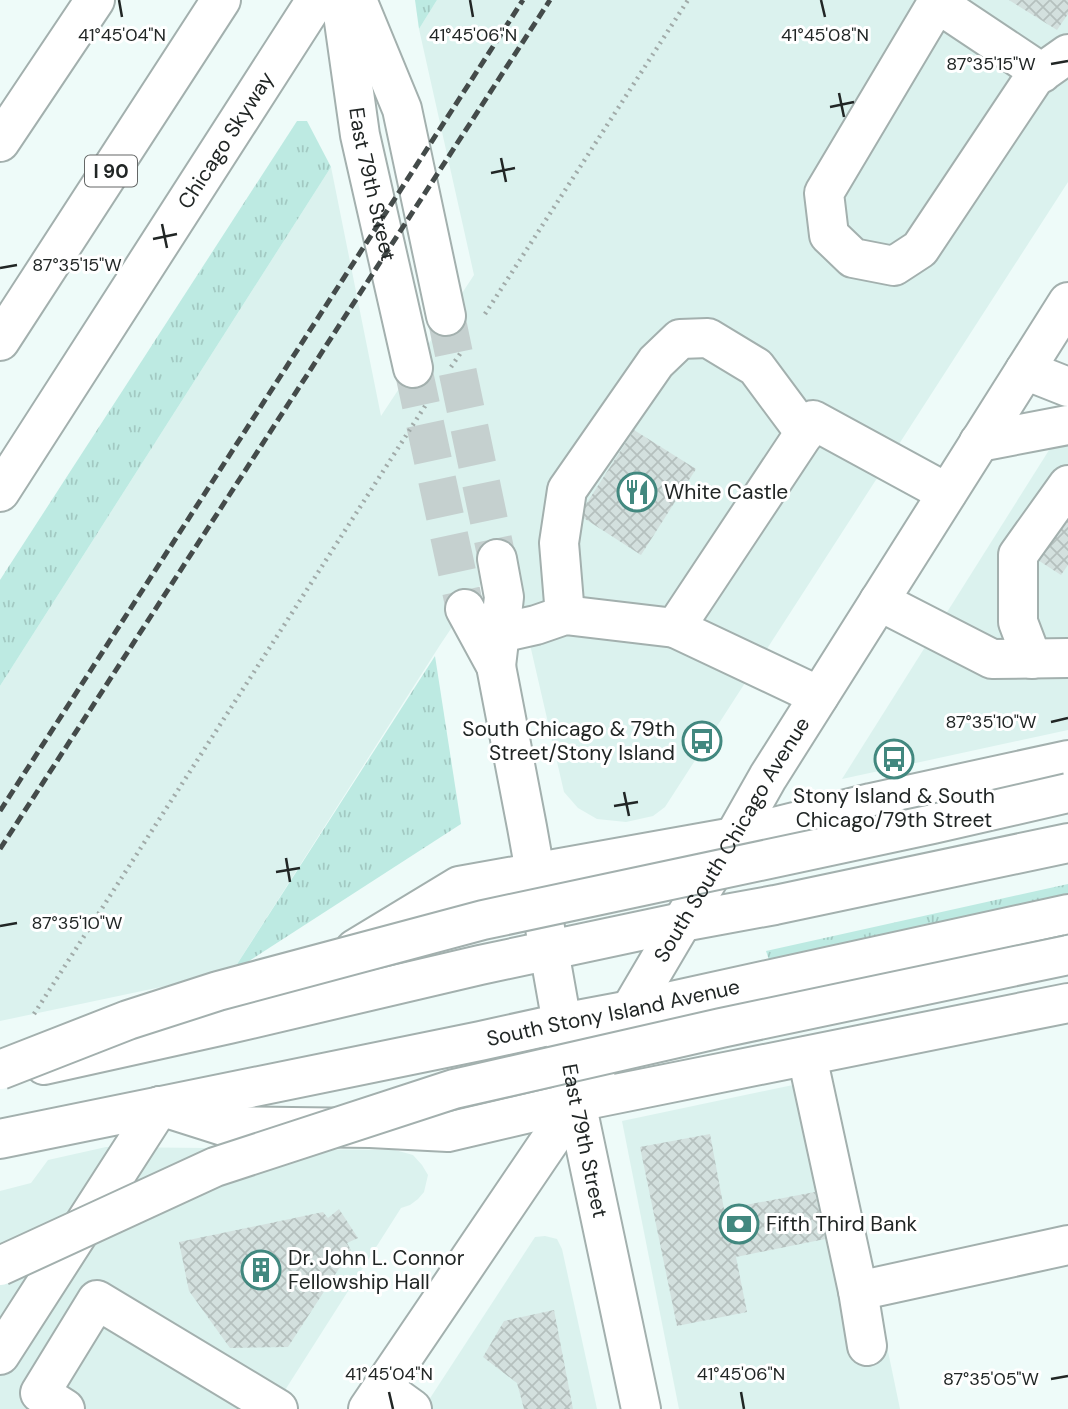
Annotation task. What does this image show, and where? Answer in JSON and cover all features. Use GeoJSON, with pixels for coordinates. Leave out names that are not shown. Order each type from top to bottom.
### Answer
{"type":"FeatureCollection","features":[{"type":"Feature","properties":{"kind":"main road"},"geometry":{"type":"LineString","coordinates":[[0,142],[95,0]]}},
{"type":"Feature","properties":{"kind":"main road","name":"I 90"},"geometry":{"type":"LineString","coordinates":[[0,341],[221,0]]}},
{"type":"Feature","properties":{"kind":"main road","name":"Chicago Skyway"},"geometry":{"type":"LineString","coordinates":[[0,492],[316,0]]}},
{"type":"Feature","properties":{"kind":"main road","name":"East 79th Street"},"geometry":{"type":"LineString","coordinates":[[341,0],[360,135],[431,378]]}},
{"type":"Feature","properties":{"kind":"main road","name":"East 79th Street"},"geometry":{"type":"LineString","coordinates":[[358,0],[402,110],[455,333]]}},
{"type":"Feature","properties":{"kind":"main road"},"geometry":{"type":"LineString","coordinates":[[937,3],[1055,64],[1034,78],[920,249],[894,266],[853,258],[829,235],[824,193],[937,3]]}},
{"type":"Feature","properties":{"kind":"main road","name":"South South Chicago Avenue"},"geometry":{"type":"LineString","coordinates":[[388,1402],[576,1102],[768,777],[1068,302]]}},
{"type":"Feature","properties":{"kind":"main road"},"geometry":{"type":"LineString","coordinates":[[565,615],[559,542],[567,490],[656,362],[680,339],[708,338],[756,366],[805,433]]}},
{"type":"Feature","properties":{"kind":"main road"},"geometry":{"type":"LineString","coordinates":[[1025,370],[1068,387]]}},
{"type":"Feature","properties":{"kind":"main road"},"geometry":{"type":"LineString","coordinates":[[675,628],[813,420],[947,493]]}},
{"type":"Feature","properties":{"kind":"main road"},"geometry":{"type":"LineString","coordinates":[[979,442],[1068,425]]}},
{"type":"Feature","properties":{"kind":"main road"},"geometry":{"type":"LineString","coordinates":[[1050,658],[1018,622],[1018,555],[1068,485]]}},
{"type":"Feature","properties":{"kind":"main road","name":"East 79th Street"},"geometry":{"type":"LineString","coordinates":[[497,559],[504,597],[498,649],[535,872],[576,1102],[641,1409]]}},
{"type":"Feature","properties":{"kind":"main road"},"geometry":{"type":"LineString","coordinates":[[879,601],[992,659],[1050,658]]}},
{"type":"Feature","properties":{"kind":"main road","name":"East 79th Street"},"geometry":{"type":"LineString","coordinates":[[465,609],[498,649]]}},
{"type":"Feature","properties":{"kind":"main road"},"geometry":{"type":"LineString","coordinates":[[498,649],[536,625],[565,615],[675,628],[819,696]]}},
{"type":"Feature","properties":{"kind":"main road"},"geometry":{"type":"LineString","coordinates":[[229,1024],[459,887],[734,837],[871,803],[1068,760]]}},
{"type":"Feature","properties":{"kind":"main road"},"geometry":{"type":"LineString","coordinates":[[0,1072],[128,1020],[205,995],[483,920],[1068,793]]}},
{"type":"Feature","properties":{"kind":"main road"},"geometry":{"type":"LineString","coordinates":[[0,1072],[229,1024],[549,950],[1068,843]]}},
{"type":"Feature","properties":{"kind":"main road","name":"South Stony Island Avenue"},"geometry":{"type":"LineString","coordinates":[[0,1139],[631,1010],[1068,914]]}},
{"type":"Feature","properties":{"kind":"main road"},"geometry":{"type":"LineString","coordinates":[[0,1266],[215,1167],[454,1089],[721,1028],[1068,955]]}},
{"type":"Feature","properties":{"kind":"main road","name":"South Stony Island Avenue"},"geometry":{"type":"LineString","coordinates":[[160,1106],[223,1126],[448,1132],[576,1102],[1068,1003]]}},
{"type":"Feature","properties":{"kind":"main road"},"geometry":{"type":"LineString","coordinates":[[807,1056],[858,1291],[867,1346]]}},
{"type":"Feature","properties":{"kind":"main road"},"geometry":{"type":"LineString","coordinates":[[0,1355],[160,1106]]}},
{"type":"Feature","properties":{"kind":"main road"},"geometry":{"type":"LineString","coordinates":[[858,1291],[1068,1245]]}},
{"type":"Feature","properties":{"kind":"main road"},"geometry":{"type":"LineString","coordinates":[[65,1409],[40,1393],[97,1300],[278,1409]]}},
{"type":"Feature","properties":{"kind":"path"},"geometry":{"type":"LineString","coordinates":[[485,314],[688,0]]}},
{"type":"Feature","properties":{"kind":"path"},"geometry":{"type":"LineString","coordinates":[[35,1013],[431,378],[455,333]]}},
{"type":"Feature","properties":{"kind":"shaded area"},"geometry":{"type":"Polygon","coordinates":[[[437,0],[1068,0],[1068,182],[665,807],[653,816],[626,822],[597,819],[578,808],[564,792],[507,545],[440,645],[232,972],[0,1021],[0,686],[331,167],[381,416],[474,275],[419,29],[437,0]]]}},
{"type":"Feature","properties":{"kind":"shaded area"},"geometry":{"type":"Polygon","coordinates":[[[1068,420],[1068,730],[842,779],[1068,420]]]}},
{"type":"Feature","properties":{"kind":"shaded area"},"geometry":{"type":"Polygon","coordinates":[[[831,1077],[900,1409],[679,1409],[622,1121],[831,1077]]]}},
{"type":"Feature","properties":{"kind":"shaded area"},"geometry":{"type":"Polygon","coordinates":[[[106,1147],[395,1150],[413,1155],[428,1175],[424,1192],[410,1205],[401,1208],[273,1409],[0,1409],[0,1191],[31,1183],[48,1160],[106,1147]]]}},
{"type":"Feature","properties":{"kind":"shaded area"},"geometry":{"type":"Polygon","coordinates":[[[535,1237],[557,1239],[562,1249],[597,1409],[423,1409],[535,1237]]]}},
{"type":"Feature","properties":{"kind":"green space"},"geometry":{"type":"Polygon","coordinates":[[[415,0],[437,0],[419,29],[415,0]]]}},
{"type":"Feature","properties":{"kind":"green space"},"geometry":{"type":"Polygon","coordinates":[[[297,121],[307,121],[331,167],[0,686],[0,580],[297,121]]]}},
{"type":"Feature","properties":{"kind":"green space"},"geometry":{"type":"Polygon","coordinates":[[[435,656],[461,824],[232,972],[435,656]]]}},
{"type":"Feature","properties":{"kind":"green space"},"geometry":{"type":"Polygon","coordinates":[[[1068,884],[1068,903],[771,966],[766,951],[1068,884]]]}},
{"type":"Feature","properties":{"kind":"building"},"geometry":{"type":"Polygon","coordinates":[[[1009,0],[1068,0],[1068,14],[1057,30],[1009,0]]]}},
{"type":"Feature","properties":{"kind":"building","name":"White Castle"},"geometry":{"type":"Polygon","coordinates":[[[634,430],[696,469],[641,555],[579,515],[634,430]]]}},
{"type":"Feature","properties":{"kind":"building"},"geometry":{"type":"Polygon","coordinates":[[[1068,500],[1068,565],[1061,575],[1027,553],[1068,500]]]}},
{"type":"Feature","properties":{"kind":"building","name":"Fifth Third Bank"},"geometry":{"type":"Polygon","coordinates":[[[710,1134],[724,1209],[815,1192],[825,1239],[736,1257],[747,1312],[677,1326],[640,1147],[710,1134]]]}},
{"type":"Feature","properties":{"kind":"building","name":"Dr. John L. Connor Fellowship Hall"},"geometry":{"type":"Polygon","coordinates":[[[339,1209],[358,1238],[347,1243],[351,1250],[288,1347],[230,1348],[189,1291],[179,1242],[323,1212],[328,1218],[339,1209]]]}},
{"type":"Feature","properties":{"kind":"building"},"geometry":{"type":"Polygon","coordinates":[[[554,1310],[573,1409],[524,1409],[517,1383],[483,1357],[504,1321],[554,1310]]]}},
{"type":"Feature","properties":{"kind":"tunnel"},"geometry":{"type":"LineString","coordinates":[[446,316],[497,559]]}},
{"type":"Feature","properties":{"kind":"tunnel"},"geometry":{"type":"LineString","coordinates":[[413,368],[465,609]]}},
{"type":"Feature","properties":{"kind":"railway"},"geometry":{"type":"LineString","coordinates":[[0,811],[523,0]]}},
{"type":"Feature","properties":{"kind":"railway"},"geometry":{"type":"LineString","coordinates":[[0,849],[550,0]]}},
{"type":"Feature","properties":{"kind":"place","name":"White Castle"},"geometry":{"type":"Point","coordinates":[637,492]}},
{"type":"Feature","properties":{"kind":"place","name":"South Chicago & 79th Street/Stony Island"},"geometry":{"type":"Point","coordinates":[702,741]}},
{"type":"Feature","properties":{"kind":"place","name":"Stony Island & South Chicago/79th Street"},"geometry":{"type":"Point","coordinates":[894,759]}},
{"type":"Feature","properties":{"kind":"place","name":"Fifth Third Bank"},"geometry":{"type":"Point","coordinates":[739,1224]}},
{"type":"Feature","properties":{"kind":"place","name":"Dr. John L. Connor Fellowship Hall"},"geometry":{"type":"Point","coordinates":[261,1270]}}]}
